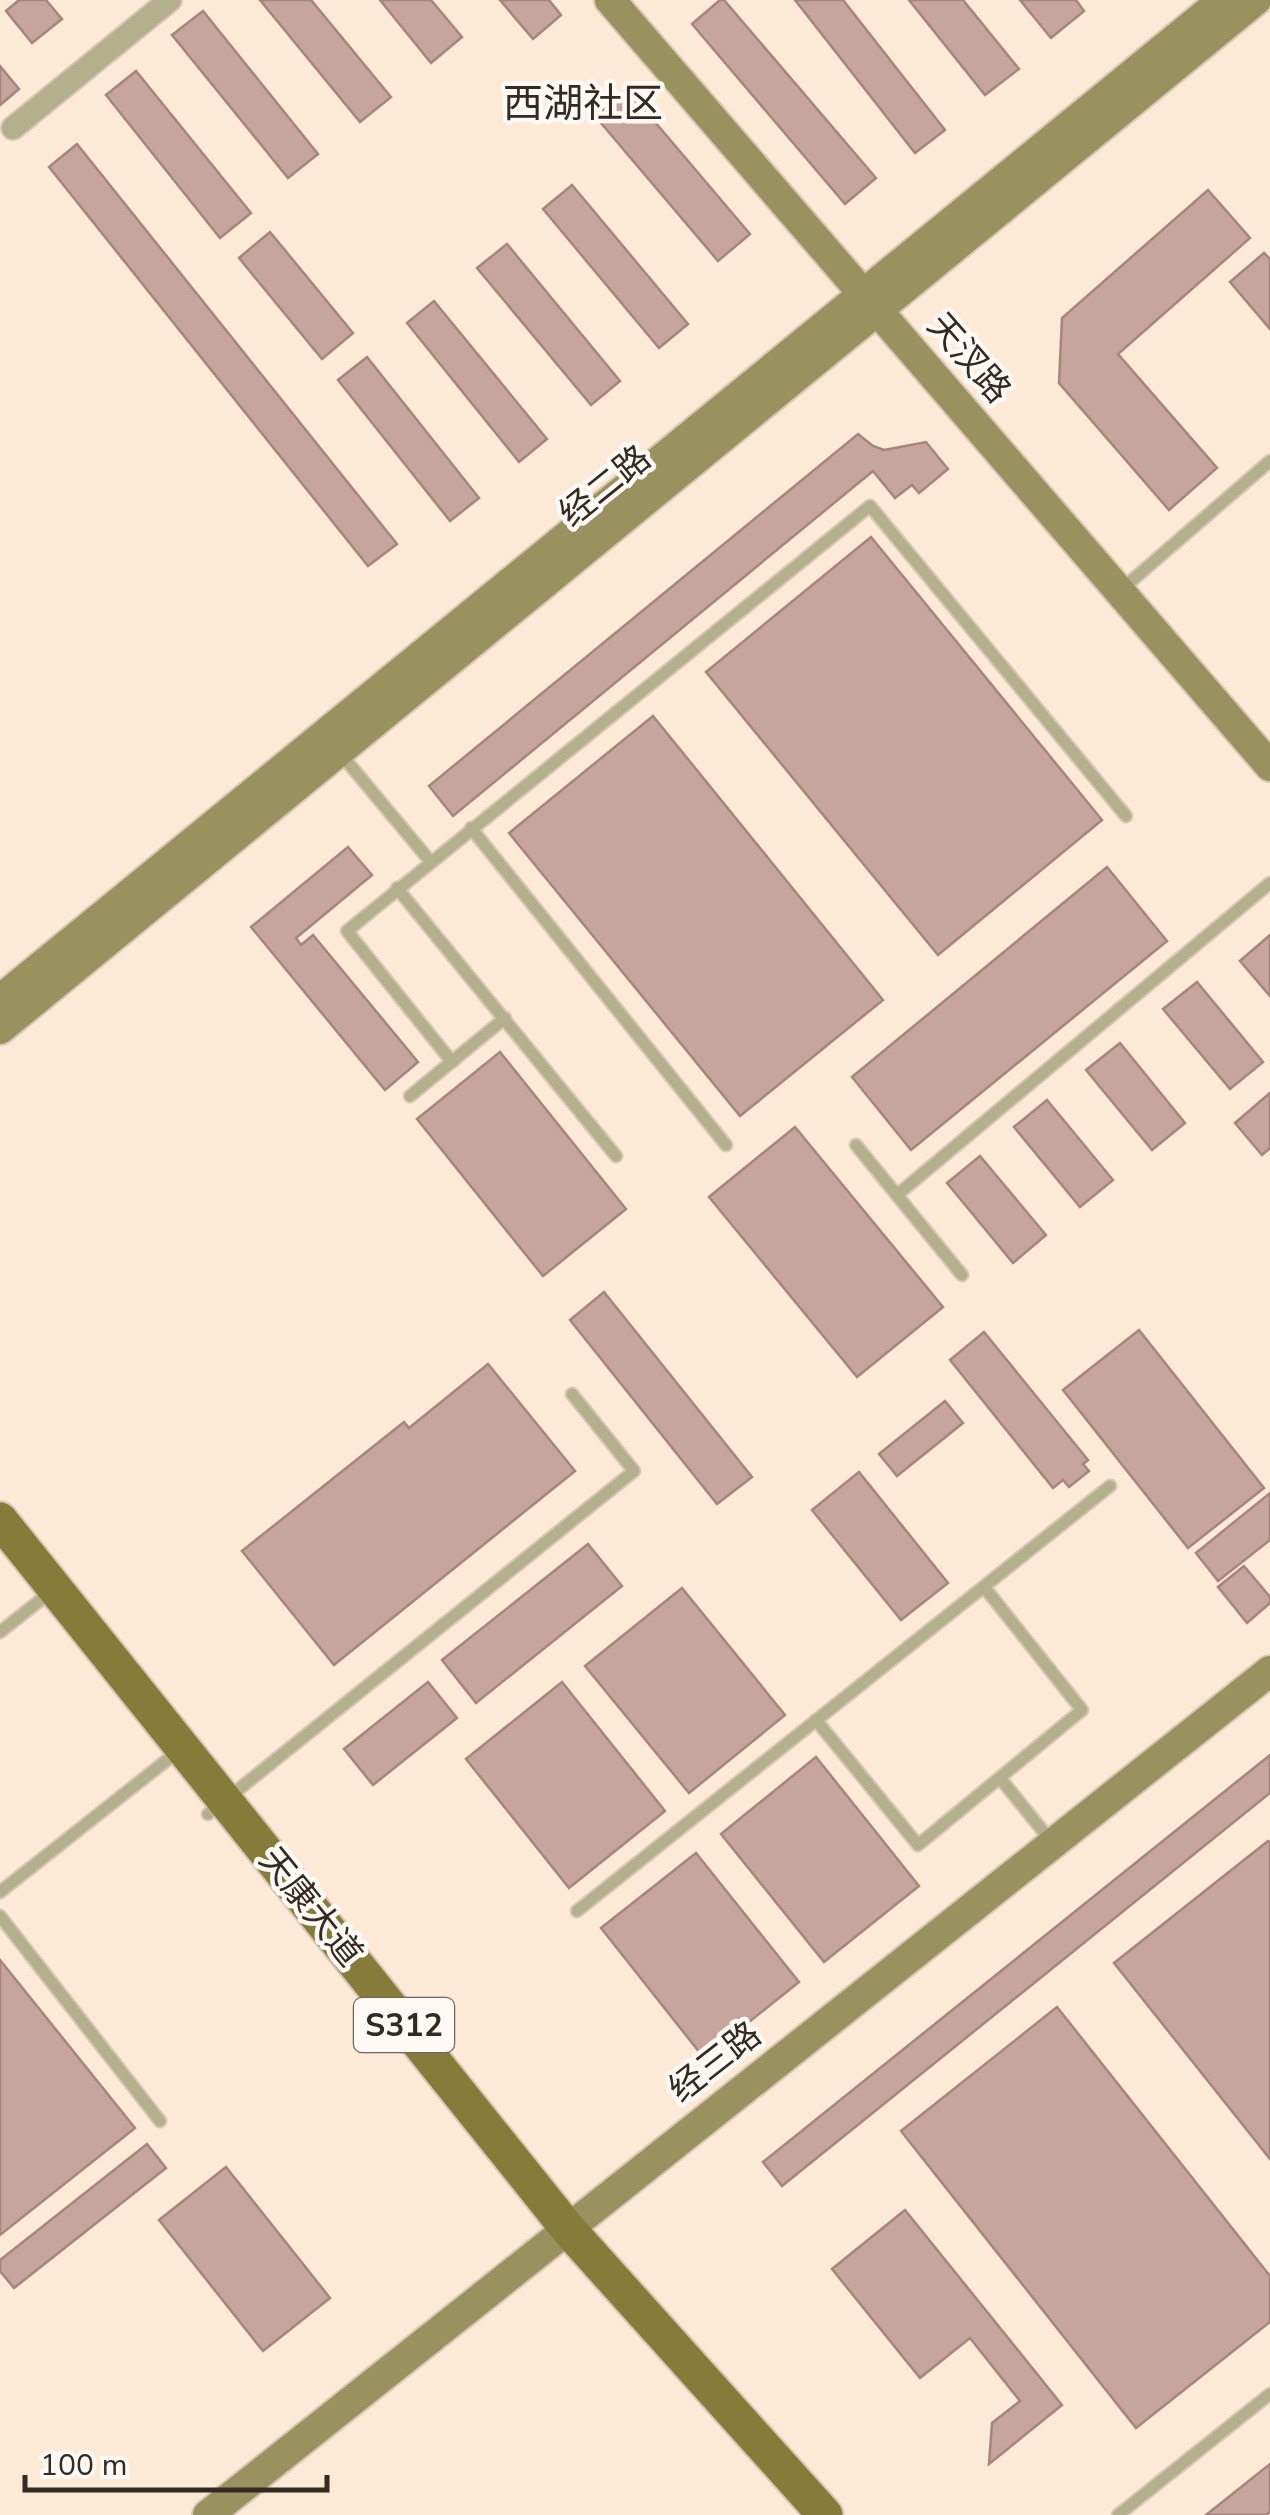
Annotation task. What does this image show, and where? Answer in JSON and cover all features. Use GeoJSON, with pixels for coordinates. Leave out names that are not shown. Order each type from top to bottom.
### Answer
{"type":"FeatureCollection","features":[{"type":"Feature","properties":{"kind":"main road","name":"天康大道"},"geometry":{"type":"LineString","coordinates":[[0,1520],[46,1596],[559,2236],[796,2515]]}},
{"type":"Feature","properties":{"kind":"main road","name":"天康大道"},"geometry":{"type":"LineString","coordinates":[[0,1556],[46,1596]]}},
{"type":"Feature","properties":{"kind":"main road","name":"天康大道"},"geometry":{"type":"LineString","coordinates":[[559,2236],[825,2515]]}},
{"type":"Feature","properties":{"kind":"street"},"geometry":{"type":"LineString","coordinates":[[13,128],[170,0]]}},
{"type":"Feature","properties":{"kind":"street","name":"天汊路"},"geometry":{"type":"LineString","coordinates":[[610,0],[1270,766]]}},
{"type":"Feature","properties":{"kind":"street","name":"经二路"},"geometry":{"type":"LineString","coordinates":[[872,302],[1223,0]]}},
{"type":"Feature","properties":{"kind":"street","name":"经二路"},"geometry":{"type":"LineString","coordinates":[[0,1028],[332,744],[872,302],[1256,0]]}},
{"type":"Feature","properties":{"kind":"street","name":"经二路"},"geometry":{"type":"LineString","coordinates":[[0,1000],[332,744]]}},
{"type":"Feature","properties":{"kind":"street","name":"经三路"},"geometry":{"type":"LineString","coordinates":[[208,2515],[1270,1670]]}},
{"type":"Feature","properties":{"kind":"lane"},"geometry":{"type":"LineString","coordinates":[[1120,591],[1270,462]]}},
{"type":"Feature","properties":{"kind":"lane"},"geometry":{"type":"LineString","coordinates":[[452,1062],[347,930],[870,506],[1126,816]]}},
{"type":"Feature","properties":{"kind":"lane"},"geometry":{"type":"LineString","coordinates":[[332,744],[430,861]]}},
{"type":"Feature","properties":{"kind":"lane"},"geometry":{"type":"LineString","coordinates":[[471,828],[726,1145]]}},
{"type":"Feature","properties":{"kind":"lane"},"geometry":{"type":"LineString","coordinates":[[897,1194],[1270,883]]}},
{"type":"Feature","properties":{"kind":"lane"},"geometry":{"type":"LineString","coordinates":[[397,888],[616,1156]]}},
{"type":"Feature","properties":{"kind":"lane"},"geometry":{"type":"LineString","coordinates":[[410,1096],[505,1018]]}},
{"type":"Feature","properties":{"kind":"lane"},"geometry":{"type":"LineString","coordinates":[[856,1145],[962,1275]]}},
{"type":"Feature","properties":{"kind":"lane"},"geometry":{"type":"LineString","coordinates":[[217,1807],[634,1471],[572,1394]]}},
{"type":"Feature","properties":{"kind":"lane"},"geometry":{"type":"LineString","coordinates":[[576,1911],[1110,1486]]}},
{"type":"Feature","properties":{"kind":"lane"},"geometry":{"type":"LineString","coordinates":[[816,1720],[918,1846],[1082,1710],[986,1588]]}},
{"type":"Feature","properties":{"kind":"lane"},"geometry":{"type":"LineString","coordinates":[[0,1632],[46,1596]]}},
{"type":"Feature","properties":{"kind":"lane"},"geometry":{"type":"LineString","coordinates":[[0,1892],[175,1754]]}},
{"type":"Feature","properties":{"kind":"lane"},"geometry":{"type":"LineString","coordinates":[[1000,1778],[1052,1843]]}},
{"type":"Feature","properties":{"kind":"lane"},"geometry":{"type":"LineString","coordinates":[[0,1916],[160,2121]]}},
{"type":"Feature","properties":{"kind":"lane"},"geometry":{"type":"LineString","coordinates":[[1118,2515],[1270,2394]]}},
{"type":"Feature","properties":{"kind":"building"},"geometry":{"type":"Polygon","coordinates":[[[19,0],[46,0],[62,19],[32,43],[6,11],[19,0]]]}},
{"type":"Feature","properties":{"kind":"building"},"geometry":{"type":"Polygon","coordinates":[[[260,0],[311,0],[391,97],[360,122],[260,0]]]}},
{"type":"Feature","properties":{"kind":"building"},"geometry":{"type":"Polygon","coordinates":[[[380,0],[431,0],[462,37],[431,63],[380,0]]]}},
{"type":"Feature","properties":{"kind":"building"},"geometry":{"type":"Polygon","coordinates":[[[500,0],[549,0],[561,15],[533,39],[500,0]]]}},
{"type":"Feature","properties":{"kind":"building"},"geometry":{"type":"Polygon","coordinates":[[[724,0],[876,178],[845,204],[692,24],[724,0]]]}},
{"type":"Feature","properties":{"kind":"building"},"geometry":{"type":"Polygon","coordinates":[[[795,0],[843,0],[945,130],[915,153],[795,0]]]}},
{"type":"Feature","properties":{"kind":"building"},"geometry":{"type":"Polygon","coordinates":[[[909,0],[963,0],[1019,69],[985,95],[909,0]]]}},
{"type":"Feature","properties":{"kind":"building"},"geometry":{"type":"Polygon","coordinates":[[[1020,0],[1076,0],[1084,11],[1051,38],[1020,0]]]}},
{"type":"Feature","properties":{"kind":"building"},"geometry":{"type":"Polygon","coordinates":[[[203,11],[318,154],[288,178],[172,35],[203,11]]]}},
{"type":"Feature","properties":{"kind":"building"},"geometry":{"type":"Polygon","coordinates":[[[0,66],[19,89],[0,105],[0,66]]]}},
{"type":"Feature","properties":{"kind":"building"},"geometry":{"type":"Polygon","coordinates":[[[136,71],[251,213],[220,238],[106,95],[136,71]]]}},
{"type":"Feature","properties":{"kind":"building"},"geometry":{"type":"Polygon","coordinates":[[[627,89],[750,234],[718,261],[595,116],[627,89]]]}},
{"type":"Feature","properties":{"kind":"building"},"geometry":{"type":"Polygon","coordinates":[[[77,144],[397,544],[368,566],[49,167],[77,144]]]}},
{"type":"Feature","properties":{"kind":"building"},"geometry":{"type":"Polygon","coordinates":[[[572,185],[688,324],[659,348],[543,209],[572,185]]]}},
{"type":"Feature","properties":{"kind":"building"},"geometry":{"type":"Polygon","coordinates":[[[1208,190],[1250,238],[1118,354],[1217,468],[1169,510],[1059,383],[1062,318],[1208,190]]]}},
{"type":"Feature","properties":{"kind":"building"},"geometry":{"type":"Polygon","coordinates":[[[270,232],[353,333],[322,359],[239,258],[270,232]]]}},
{"type":"Feature","properties":{"kind":"building"},"geometry":{"type":"Polygon","coordinates":[[[507,244],[620,381],[591,405],[477,268],[507,244]]]}},
{"type":"Feature","properties":{"kind":"building"},"geometry":{"type":"Polygon","coordinates":[[[1264,253],[1270,259],[1270,329],[1230,282],[1264,253]]]}},
{"type":"Feature","properties":{"kind":"building"},"geometry":{"type":"Polygon","coordinates":[[[434,301],[547,439],[519,462],[407,323],[434,301]]]}},
{"type":"Feature","properties":{"kind":"building"},"geometry":{"type":"Polygon","coordinates":[[[367,357],[479,498],[450,521],[338,380],[367,357]]]}},
{"type":"Feature","properties":{"kind":"building"},"geometry":{"type":"Polygon","coordinates":[[[858,434],[884,450],[926,442],[948,469],[919,493],[912,485],[895,498],[873,471],[453,816],[429,786],[858,434]]]}},
{"type":"Feature","properties":{"kind":"building"},"geometry":{"type":"Polygon","coordinates":[[[871,537],[1102,820],[938,955],[706,672],[871,537]]]}},
{"type":"Feature","properties":{"kind":"building"},"geometry":{"type":"Polygon","coordinates":[[[653,716],[883,1000],[740,1116],[509,833],[653,716]]]}},
{"type":"Feature","properties":{"kind":"building"},"geometry":{"type":"Polygon","coordinates":[[[348,847],[372,875],[296,938],[301,945],[313,935],[418,1062],[385,1090],[251,927],[348,847]]]}},
{"type":"Feature","properties":{"kind":"building"},"geometry":{"type":"Polygon","coordinates":[[[1107,867],[1167,941],[911,1150],[852,1077],[1107,867]]]}},
{"type":"Feature","properties":{"kind":"building"},"geometry":{"type":"Polygon","coordinates":[[[1270,935],[1270,996],[1240,961],[1270,935]]]}},
{"type":"Feature","properties":{"kind":"building"},"geometry":{"type":"Polygon","coordinates":[[[1197,982],[1263,1062],[1230,1089],[1163,1009],[1197,982]]]}},
{"type":"Feature","properties":{"kind":"building"},"geometry":{"type":"Polygon","coordinates":[[[1120,1043],[1185,1123],[1152,1150],[1086,1070],[1120,1043]]]}},
{"type":"Feature","properties":{"kind":"building"},"geometry":{"type":"Polygon","coordinates":[[[500,1052],[626,1209],[543,1276],[417,1119],[500,1052]]]}},
{"type":"Feature","properties":{"kind":"building"},"geometry":{"type":"Polygon","coordinates":[[[1270,1093],[1270,1148],[1262,1155],[1235,1123],[1270,1093]]]}},
{"type":"Feature","properties":{"kind":"building"},"geometry":{"type":"Polygon","coordinates":[[[1047,1100],[1113,1180],[1080,1207],[1014,1127],[1047,1100]]]}},
{"type":"Feature","properties":{"kind":"building"},"geometry":{"type":"Polygon","coordinates":[[[795,1127],[943,1307],[857,1377],[709,1197],[795,1127]]]}},
{"type":"Feature","properties":{"kind":"building"},"geometry":{"type":"Polygon","coordinates":[[[980,1156],[1046,1235],[1013,1263],[947,1183],[980,1156]]]}},
{"type":"Feature","properties":{"kind":"building"},"geometry":{"type":"Polygon","coordinates":[[[604,1292],[752,1477],[717,1504],[570,1320],[604,1292]]]}},
{"type":"Feature","properties":{"kind":"building"},"geometry":{"type":"Polygon","coordinates":[[[1139,1330],[1264,1488],[1188,1548],[1063,1390],[1139,1330]]]}},
{"type":"Feature","properties":{"kind":"building"},"geometry":{"type":"Polygon","coordinates":[[[984,1332],[1088,1460],[1083,1464],[1089,1471],[1069,1487],[1063,1480],[1053,1488],[950,1360],[984,1332]]]}},
{"type":"Feature","properties":{"kind":"building"},"geometry":{"type":"Polygon","coordinates":[[[488,1364],[575,1471],[334,1665],[242,1551],[404,1422],[409,1428],[488,1364]]]}},
{"type":"Feature","properties":{"kind":"building"},"geometry":{"type":"Polygon","coordinates":[[[945,1401],[963,1423],[897,1476],[879,1454],[945,1401]]]}},
{"type":"Feature","properties":{"kind":"building"},"geometry":{"type":"Polygon","coordinates":[[[859,1472],[948,1583],[901,1620],[812,1510],[859,1472]]]}},
{"type":"Feature","properties":{"kind":"building"},"geometry":{"type":"Polygon","coordinates":[[[1270,1493],[1270,1540],[1218,1581],[1196,1553],[1270,1493]]]}},
{"type":"Feature","properties":{"kind":"building"},"geometry":{"type":"Polygon","coordinates":[[[588,1544],[622,1586],[476,1703],[442,1660],[588,1544]]]}},
{"type":"Feature","properties":{"kind":"building"},"geometry":{"type":"Polygon","coordinates":[[[1244,1566],[1270,1597],[1270,1603],[1247,1623],[1218,1587],[1244,1566]]]}},
{"type":"Feature","properties":{"kind":"building"},"geometry":{"type":"Polygon","coordinates":[[[682,1588],[785,1715],[689,1793],[585,1666],[682,1588]]]}},
{"type":"Feature","properties":{"kind":"building"},"geometry":{"type":"Polygon","coordinates":[[[428,1682],[457,1718],[373,1785],[344,1749],[428,1682]]]}},
{"type":"Feature","properties":{"kind":"building"},"geometry":{"type":"Polygon","coordinates":[[[562,1682],[665,1811],[569,1888],[466,1759],[562,1682]]]}},
{"type":"Feature","properties":{"kind":"building"},"geometry":{"type":"Polygon","coordinates":[[[1270,1755],[1270,1793],[782,2186],[763,2162],[1270,1755]]]}},
{"type":"Feature","properties":{"kind":"building"},"geometry":{"type":"Polygon","coordinates":[[[816,1757],[919,1886],[824,1962],[721,1834],[816,1757]]]}},
{"type":"Feature","properties":{"kind":"building"},"geometry":{"type":"Polygon","coordinates":[[[1270,1842],[1270,2159],[1114,1963],[1270,1842]]]}},
{"type":"Feature","properties":{"kind":"building"},"geometry":{"type":"Polygon","coordinates":[[[696,1853],[799,1982],[704,2058],[601,1928],[696,1853]]]}},
{"type":"Feature","properties":{"kind":"building"},"geometry":{"type":"Polygon","coordinates":[[[0,1960],[135,2128],[0,2235],[0,1960]]]}},
{"type":"Feature","properties":{"kind":"building"},"geometry":{"type":"Polygon","coordinates":[[[1057,2007],[1270,2276],[1270,2322],[1136,2428],[901,2131],[1057,2007]]]}},
{"type":"Feature","properties":{"kind":"building"},"geometry":{"type":"Polygon","coordinates":[[[147,2144],[166,2168],[14,2288],[0,2271],[0,2260],[147,2144]]]}},
{"type":"Feature","properties":{"kind":"building"},"geometry":{"type":"Polygon","coordinates":[[[226,2167],[330,2298],[263,2351],[159,2220],[226,2167]]]}},
{"type":"Feature","properties":{"kind":"building"},"geometry":{"type":"Polygon","coordinates":[[[905,2210],[1062,2405],[989,2464],[992,2423],[1020,2401],[970,2338],[920,2378],[832,2269],[905,2210]]]}},
{"type":"Feature","properties":{"kind":"building"},"geometry":{"type":"Polygon","coordinates":[[[1270,2464],[1270,2512],[1206,2515],[1270,2464]]]}},
{"type":"Feature","properties":{"kind":"district","name":"西湖社区"},"geometry":{"type":"Point","coordinates":[583,104]}}]}
